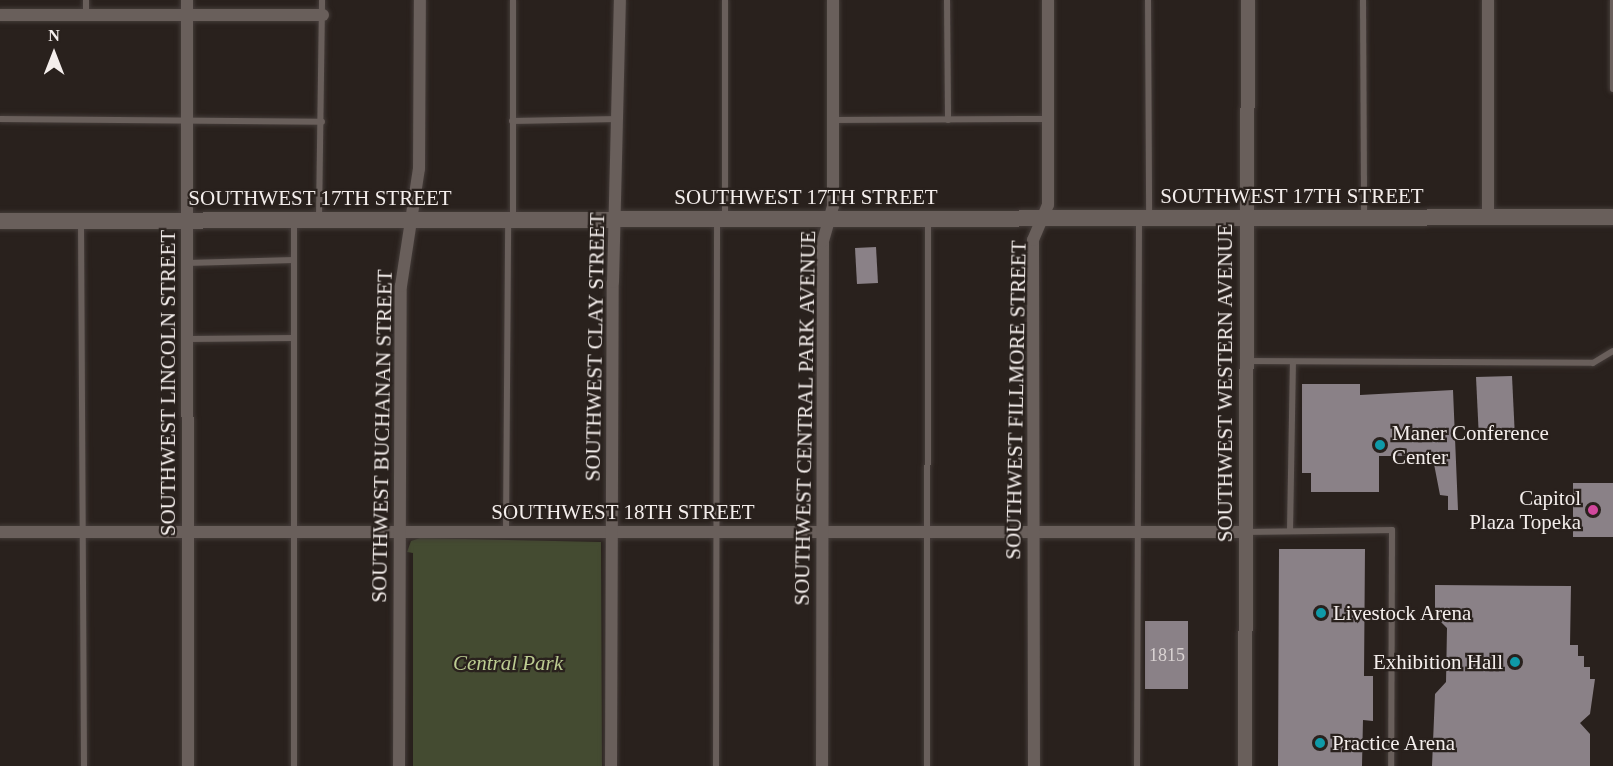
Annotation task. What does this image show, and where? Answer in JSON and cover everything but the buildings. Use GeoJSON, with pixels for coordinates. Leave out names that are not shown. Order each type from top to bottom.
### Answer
{"type":"FeatureCollection","features":[{"type":"Feature","properties":{"kind":"main road","name":"SOUTHWEST 17TH STREET"},"geometry":{"type":"LineString","coordinates":[[0,221],[1613,218]]}},
{"type":"Feature","properties":{"kind":"street","name":"SOUTHWEST LINCOLN STREET"},"geometry":{"type":"LineString","coordinates":[[187,0],[188,766]]}},
{"type":"Feature","properties":{"kind":"street","name":"SOUTHWEST BUCHANAN STREET"},"geometry":{"type":"LineString","coordinates":[[399,766],[401,286],[419,169],[420,0]]}},
{"type":"Feature","properties":{"kind":"street","name":"SOUTHWEST CLAY STREET"},"geometry":{"type":"LineString","coordinates":[[611,766],[611,532],[620,0]]}},
{"type":"Feature","properties":{"kind":"street","name":"SOUTHWEST CENTRAL PARK AVENUE"},"geometry":{"type":"LineString","coordinates":[[822,766],[823,241],[832,206],[833,0]]}},
{"type":"Feature","properties":{"kind":"street","name":"SOUTHWEST FILLMORE STREET"},"geometry":{"type":"LineString","coordinates":[[1034,766],[1033,240],[1048,204],[1048,0]]}},
{"type":"Feature","properties":{"kind":"street","name":"SOUTHWEST WESTERN AVENUE"},"geometry":{"type":"LineString","coordinates":[[1245,766],[1248,0]]}},
{"type":"Feature","properties":{"kind":"street"},"geometry":{"type":"LineString","coordinates":[[1488,0],[1488,218]]}},
{"type":"Feature","properties":{"kind":"street"},"geometry":{"type":"LineString","coordinates":[[0,15],[322,15]]}},
{"type":"Feature","properties":{"kind":"street","name":"SOUTHWEST 18TH STREET"},"geometry":{"type":"LineString","coordinates":[[0,532],[1246,532]]}},
{"type":"Feature","properties":{"kind":"lane"},"geometry":{"type":"LineString","coordinates":[[86,0],[86,15]]}},
{"type":"Feature","properties":{"kind":"lane"},"geometry":{"type":"LineString","coordinates":[[319,220],[322,0]]}},
{"type":"Feature","properties":{"kind":"lane"},"geometry":{"type":"LineString","coordinates":[[506,531],[513,0]]}},
{"type":"Feature","properties":{"kind":"lane"},"geometry":{"type":"LineString","coordinates":[[716,766],[716,531],[725,0]]}},
{"type":"Feature","properties":{"kind":"lane"},"geometry":{"type":"LineString","coordinates":[[947,0],[948,120]]}},
{"type":"Feature","properties":{"kind":"lane"},"geometry":{"type":"LineString","coordinates":[[1137,766],[1148,0]]}},
{"type":"Feature","properties":{"kind":"lane"},"geometry":{"type":"LineString","coordinates":[[1362,0],[1364,218]]}},
{"type":"Feature","properties":{"kind":"lane"},"geometry":{"type":"LineString","coordinates":[[1613,0],[1613,88]]}},
{"type":"Feature","properties":{"kind":"lane"},"geometry":{"type":"LineString","coordinates":[[0,119],[322,122]]}},
{"type":"Feature","properties":{"kind":"lane"},"geometry":{"type":"LineString","coordinates":[[512,122],[619,119]]}},
{"type":"Feature","properties":{"kind":"lane"},"geometry":{"type":"LineString","coordinates":[[833,120],[1048,119]]}},
{"type":"Feature","properties":{"kind":"lane"},"geometry":{"type":"LineString","coordinates":[[927,766],[928,219]]}},
{"type":"Feature","properties":{"kind":"lane"},"geometry":{"type":"LineString","coordinates":[[294,220],[294,766]]}},
{"type":"Feature","properties":{"kind":"lane"},"geometry":{"type":"LineString","coordinates":[[81,221],[84,766]]}},
{"type":"Feature","properties":{"kind":"lane"},"geometry":{"type":"LineString","coordinates":[[187,263],[294,260]]}},
{"type":"Feature","properties":{"kind":"lane"},"geometry":{"type":"LineString","coordinates":[[188,339],[294,338]]}},
{"type":"Feature","properties":{"kind":"lane"},"geometry":{"type":"LineString","coordinates":[[1246,361],[1593,363],[1613,351]]}},
{"type":"Feature","properties":{"kind":"lane"},"geometry":{"type":"LineString","coordinates":[[1290,531],[1293,363]]}},
{"type":"Feature","properties":{"kind":"lane"},"geometry":{"type":"LineString","coordinates":[[1246,532],[1392,530],[1390,766]]}},
{"type":"Feature","properties":{"kind":"green space","name":"Central Park"},"geometry":{"type":"Polygon","coordinates":[[[420,538],[601,542],[602,766],[413,766],[413,553],[407,552],[411,541],[420,538]]]}},
{"type":"Feature","properties":{"kind":"place","name":"Maner Conference Center"},"geometry":{"type":"Point","coordinates":[1380,445]}},
{"type":"Feature","properties":{"kind":"place","name":"Capitol Plaza Topeka"},"geometry":{"type":"Point","coordinates":[1593,510]}},
{"type":"Feature","properties":{"kind":"place","name":"Livestock Arena"},"geometry":{"type":"Point","coordinates":[1321,613]}},
{"type":"Feature","properties":{"kind":"place","name":"Exhibition Hall"},"geometry":{"type":"Point","coordinates":[1515,662]}},
{"type":"Feature","properties":{"kind":"place","name":"Practice Arena"},"geometry":{"type":"Point","coordinates":[1320,743]}}]}
